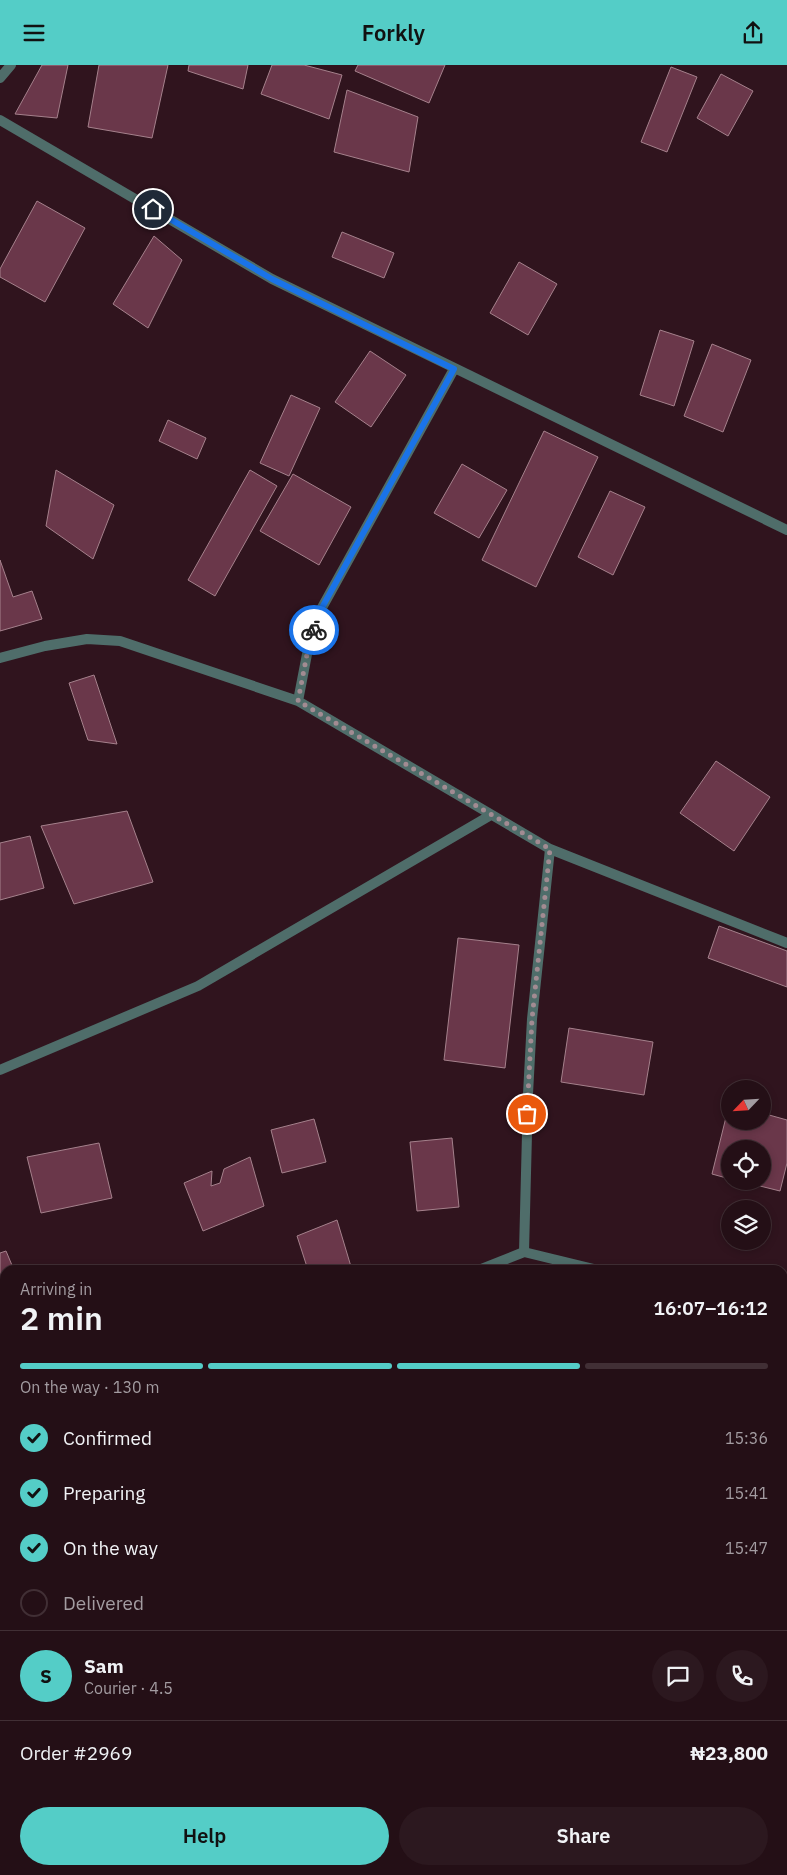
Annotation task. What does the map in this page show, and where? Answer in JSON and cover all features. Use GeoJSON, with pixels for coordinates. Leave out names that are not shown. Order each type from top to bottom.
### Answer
{"type":"FeatureCollection","features":[{"type":"Feature","properties":{"kind":"street"},"geometry":{"type":"LineString","coordinates":[[0,78],[11,65]]}},
{"type":"Feature","properties":{"kind":"street"},"geometry":{"type":"LineString","coordinates":[[0,120],[272,279],[787,530]]}},
{"type":"Feature","properties":{"kind":"street"},"geometry":{"type":"LineString","coordinates":[[298,701],[308,649],[319,613],[454,369]]}},
{"type":"Feature","properties":{"kind":"street"},"geometry":{"type":"LineString","coordinates":[[0,659],[45,646],[87,639],[120,641],[298,701],[550,849],[787,943]]}},
{"type":"Feature","properties":{"kind":"street"},"geometry":{"type":"LineString","coordinates":[[0,1070],[198,986],[491,815]]}},
{"type":"Feature","properties":{"kind":"street"},"geometry":{"type":"LineString","coordinates":[[524,1252],[532,1019],[550,849]]}},
{"type":"Feature","properties":{"kind":"street"},"geometry":{"type":"LineString","coordinates":[[492,1265],[524,1252],[577,1265]]}},
{"type":"Feature","properties":{"kind":"building"},"geometry":{"type":"Polygon","coordinates":[[[42,65],[68,65],[57,118],[15,114],[42,65]]]}},
{"type":"Feature","properties":{"kind":"building"},"geometry":{"type":"Polygon","coordinates":[[[99,65],[168,65],[152,138],[88,127],[99,65]]]}},
{"type":"Feature","properties":{"kind":"building"},"geometry":{"type":"Polygon","coordinates":[[[189,65],[248,65],[243,89],[188,71],[189,65]]]}},
{"type":"Feature","properties":{"kind":"building"},"geometry":{"type":"Polygon","coordinates":[[[272,65],[304,65],[342,75],[329,119],[261,94],[272,65]]]}},
{"type":"Feature","properties":{"kind":"building"},"geometry":{"type":"Polygon","coordinates":[[[358,65],[445,65],[429,103],[355,71],[358,65]]]}},
{"type":"Feature","properties":{"kind":"building"},"geometry":{"type":"Polygon","coordinates":[[[671,67],[697,77],[667,152],[641,142],[671,67]]]}},
{"type":"Feature","properties":{"kind":"building"},"geometry":{"type":"Polygon","coordinates":[[[721,74],[753,91],[728,136],[697,118],[721,74]]]}},
{"type":"Feature","properties":{"kind":"building"},"geometry":{"type":"Polygon","coordinates":[[[347,90],[418,117],[409,172],[334,152],[347,90]]]}},
{"type":"Feature","properties":{"kind":"building"},"geometry":{"type":"Polygon","coordinates":[[[37,201],[85,228],[45,302],[0,277],[0,269],[37,201]]]}},
{"type":"Feature","properties":{"kind":"building"},"geometry":{"type":"Polygon","coordinates":[[[342,232],[394,253],[384,278],[332,257],[342,232]]]}},
{"type":"Feature","properties":{"kind":"building"},"geometry":{"type":"Polygon","coordinates":[[[154,236],[182,260],[148,328],[113,304],[154,236]]]}},
{"type":"Feature","properties":{"kind":"building"},"geometry":{"type":"Polygon","coordinates":[[[519,262],[557,284],[528,335],[490,313],[519,262]]]}},
{"type":"Feature","properties":{"kind":"building"},"geometry":{"type":"Polygon","coordinates":[[[660,330],[694,341],[674,406],[640,395],[660,330]]]}},
{"type":"Feature","properties":{"kind":"building"},"geometry":{"type":"Polygon","coordinates":[[[712,344],[751,360],[723,432],[684,416],[712,344]]]}},
{"type":"Feature","properties":{"kind":"building"},"geometry":{"type":"Polygon","coordinates":[[[370,351],[406,375],[371,427],[335,402],[370,351]]]}},
{"type":"Feature","properties":{"kind":"building"},"geometry":{"type":"Polygon","coordinates":[[[291,395],[320,408],[289,476],[260,463],[291,395]]]}},
{"type":"Feature","properties":{"kind":"building"},"geometry":{"type":"Polygon","coordinates":[[[168,420],[206,438],[197,459],[159,441],[168,420]]]}},
{"type":"Feature","properties":{"kind":"building"},"geometry":{"type":"Polygon","coordinates":[[[544,431],[598,457],[536,587],[482,560],[544,431]]]}},
{"type":"Feature","properties":{"kind":"building"},"geometry":{"type":"Polygon","coordinates":[[[462,464],[507,490],[479,538],[434,513],[462,464]]]}},
{"type":"Feature","properties":{"kind":"building"},"geometry":{"type":"Polygon","coordinates":[[[56,470],[114,505],[93,559],[46,526],[56,470]]]}},
{"type":"Feature","properties":{"kind":"building"},"geometry":{"type":"Polygon","coordinates":[[[250,470],[277,486],[215,596],[188,580],[250,470]]]}},
{"type":"Feature","properties":{"kind":"building"},"geometry":{"type":"Polygon","coordinates":[[[293,474],[351,507],[319,565],[260,531],[293,474]]]}},
{"type":"Feature","properties":{"kind":"building"},"geometry":{"type":"Polygon","coordinates":[[[610,491],[645,507],[613,575],[578,557],[610,491]]]}},
{"type":"Feature","properties":{"kind":"building"},"geometry":{"type":"Polygon","coordinates":[[[0,560],[13,597],[32,591],[42,619],[0,631],[0,560]]]}},
{"type":"Feature","properties":{"kind":"building"},"geometry":{"type":"Polygon","coordinates":[[[94,675],[117,744],[88,740],[69,683],[94,675]]]}},
{"type":"Feature","properties":{"kind":"building"},"geometry":{"type":"Polygon","coordinates":[[[716,761],[770,797],[734,851],[680,813],[716,761]]]}},
{"type":"Feature","properties":{"kind":"building"},"geometry":{"type":"Polygon","coordinates":[[[127,811],[153,882],[74,904],[41,826],[127,811]]]}},
{"type":"Feature","properties":{"kind":"building"},"geometry":{"type":"Polygon","coordinates":[[[30,836],[44,888],[0,900],[0,843],[30,836]]]}},
{"type":"Feature","properties":{"kind":"building"},"geometry":{"type":"Polygon","coordinates":[[[719,926],[787,951],[787,987],[708,958],[719,926]]]}},
{"type":"Feature","properties":{"kind":"building"},"geometry":{"type":"Polygon","coordinates":[[[458,938],[519,945],[505,1068],[444,1060],[458,938]]]}},
{"type":"Feature","properties":{"kind":"building"},"geometry":{"type":"Polygon","coordinates":[[[569,1028],[653,1042],[644,1095],[561,1082],[569,1028]]]}},
{"type":"Feature","properties":{"kind":"building"},"geometry":{"type":"Polygon","coordinates":[[[771,1116],[787,1120],[787,1163],[780,1191],[771,1189],[771,1140],[721,1140],[721,1176],[712,1174],[723,1130],[771,1130],[771,1116]]]}},
{"type":"Feature","properties":{"kind":"building"},"geometry":{"type":"Polygon","coordinates":[[[314,1119],[326,1162],[282,1173],[271,1130],[314,1119]]]}},
{"type":"Feature","properties":{"kind":"building"},"geometry":{"type":"Polygon","coordinates":[[[452,1138],[459,1207],[417,1211],[410,1142],[452,1138]]]}},
{"type":"Feature","properties":{"kind":"building"},"geometry":{"type":"Polygon","coordinates":[[[99,1143],[112,1198],[41,1213],[27,1157],[99,1143]]]}},
{"type":"Feature","properties":{"kind":"building"},"geometry":{"type":"Polygon","coordinates":[[[250,1157],[264,1206],[203,1231],[184,1183],[212,1171],[211,1186],[220,1183],[224,1169],[250,1157]]]}},
{"type":"Feature","properties":{"kind":"building"},"geometry":{"type":"Polygon","coordinates":[[[337,1220],[350,1265],[306,1265],[297,1236],[337,1220]]]}},
{"type":"Feature","properties":{"kind":"building"},"geometry":{"type":"Polygon","coordinates":[[[6,1251],[12,1265],[0,1265],[0,1253],[6,1251]]]}},
{"type":"Feature","properties":{"kind":"way so far"},"geometry":{"type":"LineString","coordinates":[[314,630],[308,649],[298,701],[550,849],[532,1019],[527,1114]]}},
{"type":"Feature","properties":{"kind":"route"},"geometry":{"type":"LineString","coordinates":[[153,209],[272,279],[454,369],[319,613],[314,630]]}}]}
